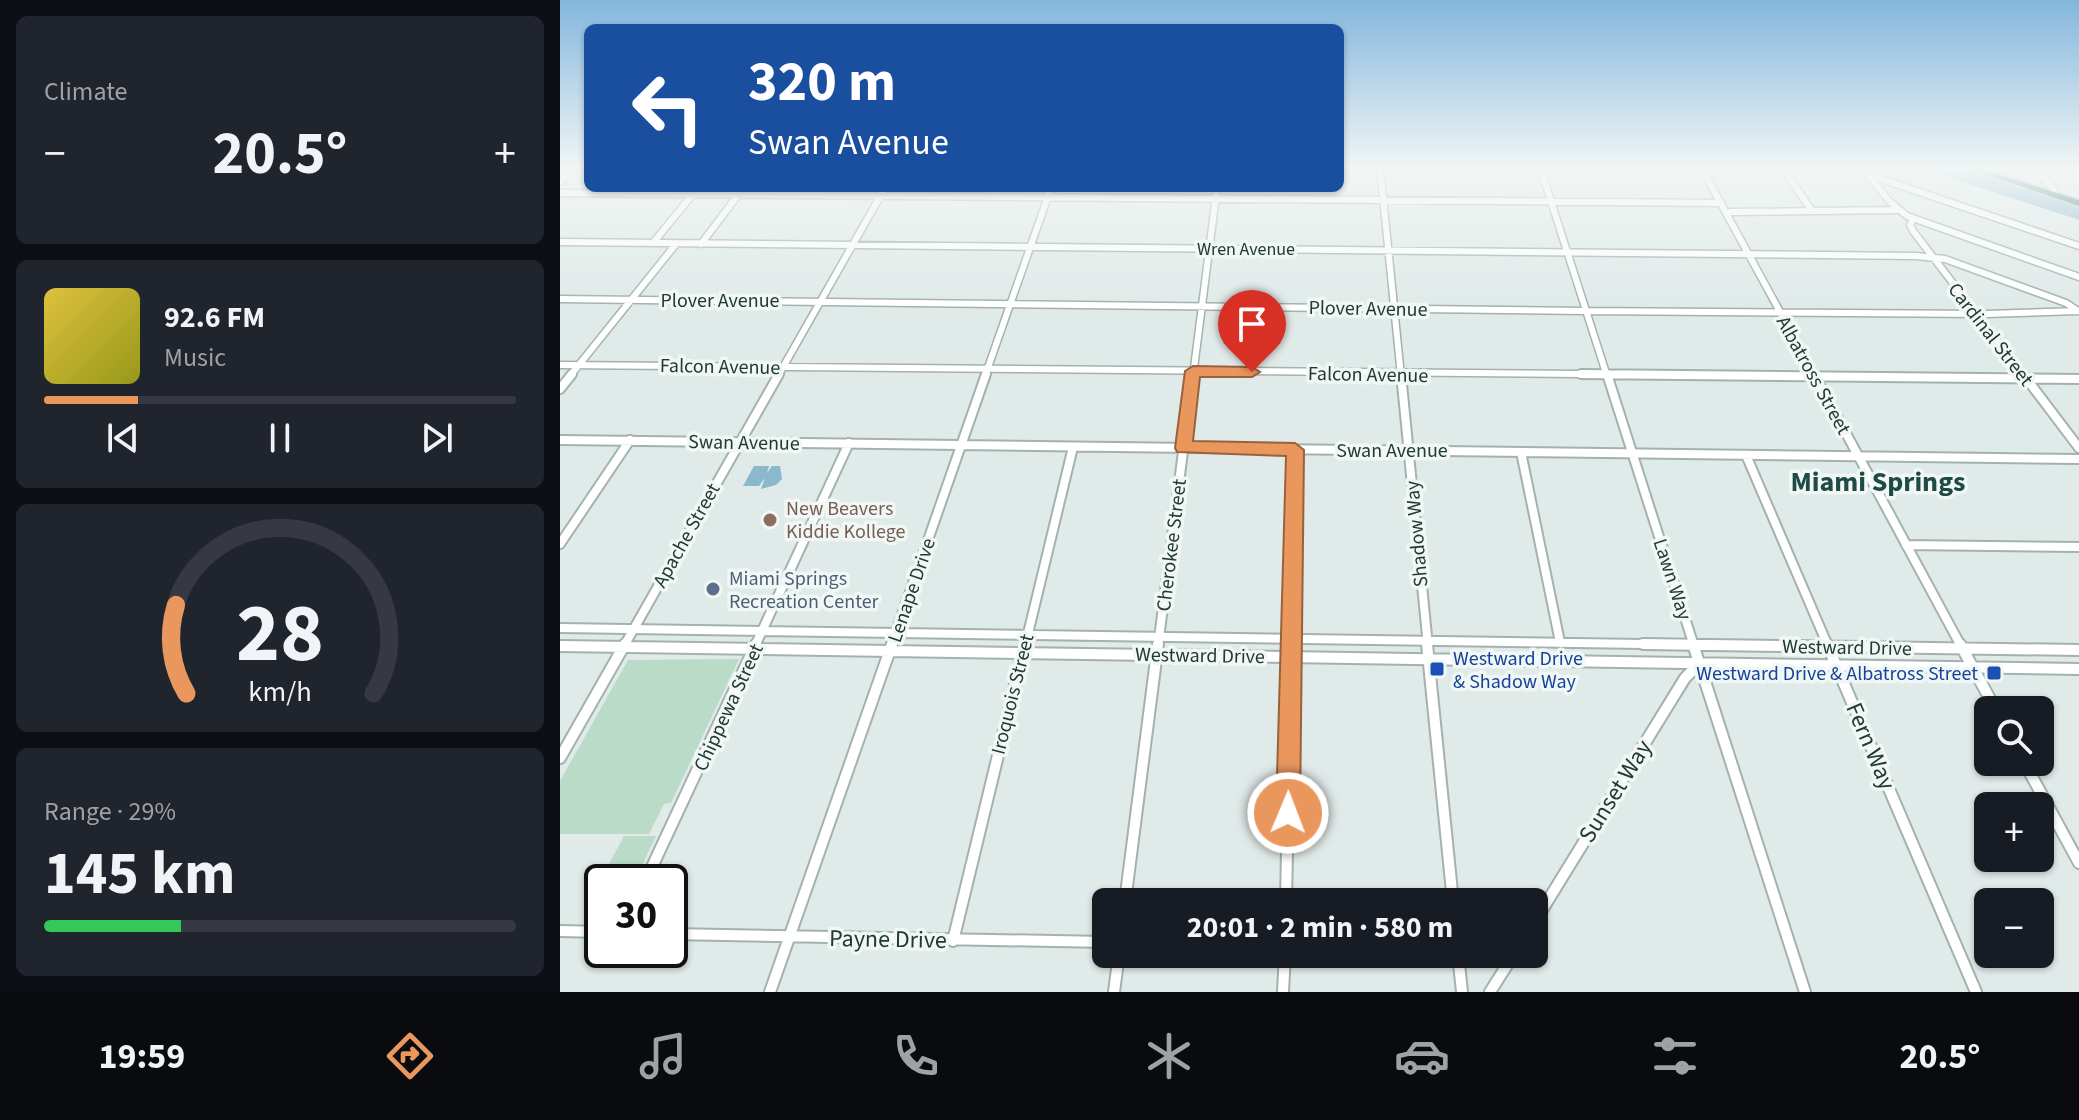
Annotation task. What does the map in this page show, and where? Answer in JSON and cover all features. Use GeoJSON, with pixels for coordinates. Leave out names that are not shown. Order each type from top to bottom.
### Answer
{"type":"FeatureCollection","features":[{"type":"Feature","properties":{"kind":"street"},"geometry":{"type":"LineString","coordinates":[[653,243],[677,213]]}},
{"type":"Feature","properties":{"kind":"street"},"geometry":{"type":"LineString","coordinates":[[701,244],[724,213]]}},
{"type":"Feature","properties":{"kind":"street","name":"Apache Street"},"geometry":{"type":"LineString","coordinates":[[560,758],[870,213]]}},
{"type":"Feature","properties":{"kind":"street","name":"Lenape Drive"},"geometry":{"type":"LineString","coordinates":[[770,992],[1041,213]]}},
{"type":"Feature","properties":{"kind":"street","name":"Cherokee Street"},"geometry":{"type":"LineString","coordinates":[[1127,888],[1213,213]]}},
{"type":"Feature","properties":{"kind":"street","name":"Shadow Way"},"geometry":{"type":"LineString","coordinates":[[1384,213],[1452,888]]}},
{"type":"Feature","properties":{"kind":"street","name":"Lawn Way"},"geometry":{"type":"LineString","coordinates":[[1556,213],[1805,992]]}},
{"type":"Feature","properties":{"kind":"street","name":"Albatross Street"},"geometry":{"type":"LineString","coordinates":[[1728,213],[1988,696]]}},
{"type":"Feature","properties":{"kind":"street"},"geometry":{"type":"LineString","coordinates":[[1903,213],[2079,277]]}},
{"type":"Feature","properties":{"kind":"street"},"geometry":{"type":"LineString","coordinates":[[1983,213],[2079,246]]}},
{"type":"Feature","properties":{"kind":"street","name":"Cardinal Street"},"geometry":{"type":"LineString","coordinates":[[1913,219],[1910,228],[2079,448]]}},
{"type":"Feature","properties":{"kind":"street","name":"Wren Avenue"},"geometry":{"type":"LineString","coordinates":[[560,242],[1932,257],[1985,273],[2078,311]]}},
{"type":"Feature","properties":{"kind":"street"},"geometry":{"type":"LineString","coordinates":[[560,389],[676,244]]}},
{"type":"Feature","properties":{"kind":"street","name":"Plover Avenue"},"geometry":{"type":"LineString","coordinates":[[560,299],[1586,311],[1976,314],[2078,311]]}},
{"type":"Feature","properties":{"kind":"street","name":"Falcon Avenue"},"geometry":{"type":"LineString","coordinates":[[560,365],[2027,381],[2079,379]]}},
{"type":"Feature","properties":{"kind":"street","name":"Swan Avenue"},"geometry":{"type":"LineString","coordinates":[[560,440],[2079,459]]}},
{"type":"Feature","properties":{"kind":"street"},"geometry":{"type":"LineString","coordinates":[[560,544],[630,440]]}},
{"type":"Feature","properties":{"kind":"street","name":"Chippewa Street"},"geometry":{"type":"LineString","coordinates":[[654,864],[765,631],[849,443]]}},
{"type":"Feature","properties":{"kind":"street","name":"Iroquois Street"},"geometry":{"type":"LineString","coordinates":[[953,941],[1073,447]]}},
{"type":"Feature","properties":{"kind":"street"},"geometry":{"type":"LineString","coordinates":[[1286,888],[1295,450]]}},
{"type":"Feature","properties":{"kind":"street"},"geometry":{"type":"LineString","coordinates":[[1521,452],[1560,642]]}},
{"type":"Feature","properties":{"kind":"street","name":"Fern Way"},"geometry":{"type":"LineString","coordinates":[[1746,455],[1976,992]]}},
{"type":"Feature","properties":{"kind":"street"},"geometry":{"type":"LineString","coordinates":[[1906,545],[2079,547]]}},
{"type":"Feature","properties":{"kind":"street","name":"Westward Drive"},"geometry":{"type":"LineString","coordinates":[[560,628],[2079,650]]}},
{"type":"Feature","properties":{"kind":"street","name":"Westward Drive"},"geometry":{"type":"LineString","coordinates":[[560,646],[2079,669]]}},
{"type":"Feature","properties":{"kind":"street","name":"Sunset Way"},"geometry":{"type":"LineString","coordinates":[[1548,900],[1685,678],[1700,663]]}},
{"type":"Feature","properties":{"kind":"street"},"geometry":{"type":"LineString","coordinates":[[2032,776],[2079,863]]}},
{"type":"Feature","properties":{"kind":"street"},"geometry":{"type":"LineString","coordinates":[[560,931],[584,932]]}},
{"type":"Feature","properties":{"kind":"street","name":"Payne Drive"},"geometry":{"type":"LineString","coordinates":[[688,934],[1092,942]]}},
{"type":"Feature","properties":{"kind":"street"},"geometry":{"type":"LineString","coordinates":[[1114,992],[1117,968]]}},
{"type":"Feature","properties":{"kind":"street"},"geometry":{"type":"LineString","coordinates":[[1283,992],[1284,968]]}},
{"type":"Feature","properties":{"kind":"street"},"geometry":{"type":"LineString","coordinates":[[1459,968],[1462,992]]}},
{"type":"Feature","properties":{"kind":"street"},"geometry":{"type":"LineString","coordinates":[[1490,992],[1505,968]]}},
{"type":"Feature","properties":{"kind":"green space"},"geometry":{"type":"Polygon","coordinates":[[[739,659],[671,803],[664,804],[649,834],[560,834],[560,781],[628,660],[739,659]]]}},
{"type":"Feature","properties":{"kind":"green space"},"geometry":{"type":"Polygon","coordinates":[[[624,836],[656,836],[643,864],[609,864],[624,836]]]}},
{"type":"Feature","properties":{"kind":"water"},"geometry":{"type":"Polygon","coordinates":[[[2059,213],[2079,213],[2079,220],[2059,213]]]}},
{"type":"Feature","properties":{"kind":"water"},"geometry":{"type":"Polygon","coordinates":[[[754,466],[769,466],[767,473],[772,466],[780,466],[782,479],[776,485],[761,489],[765,478],[759,486],[743,486],[754,466]]]}},
{"type":"Feature","properties":{"kind":"place","name":"New Beavers Kiddie Kollege"},"geometry":{"type":"Point","coordinates":[770,520]}},
{"type":"Feature","properties":{"kind":"place","name":"Miami Springs Recreation Center"},"geometry":{"type":"Point","coordinates":[713,589]}},
{"type":"Feature","properties":{"kind":"place","name":"Westward Drive & Shadow Way"},"geometry":{"type":"Point","coordinates":[1437,669]}},
{"type":"Feature","properties":{"kind":"place","name":"Westward Drive & Albatross Street"},"geometry":{"type":"Point","coordinates":[1994,673]}},
{"type":"Feature","properties":{"kind":"district","name":"Miami Springs"},"geometry":{"type":"Point","coordinates":[1878,481]}},
{"type":"Feature","properties":{"kind":"route"},"geometry":{"type":"LineString","coordinates":[[1252,372],[1193,371],[1183,448],[1295,450],[1288,813]]}}]}
